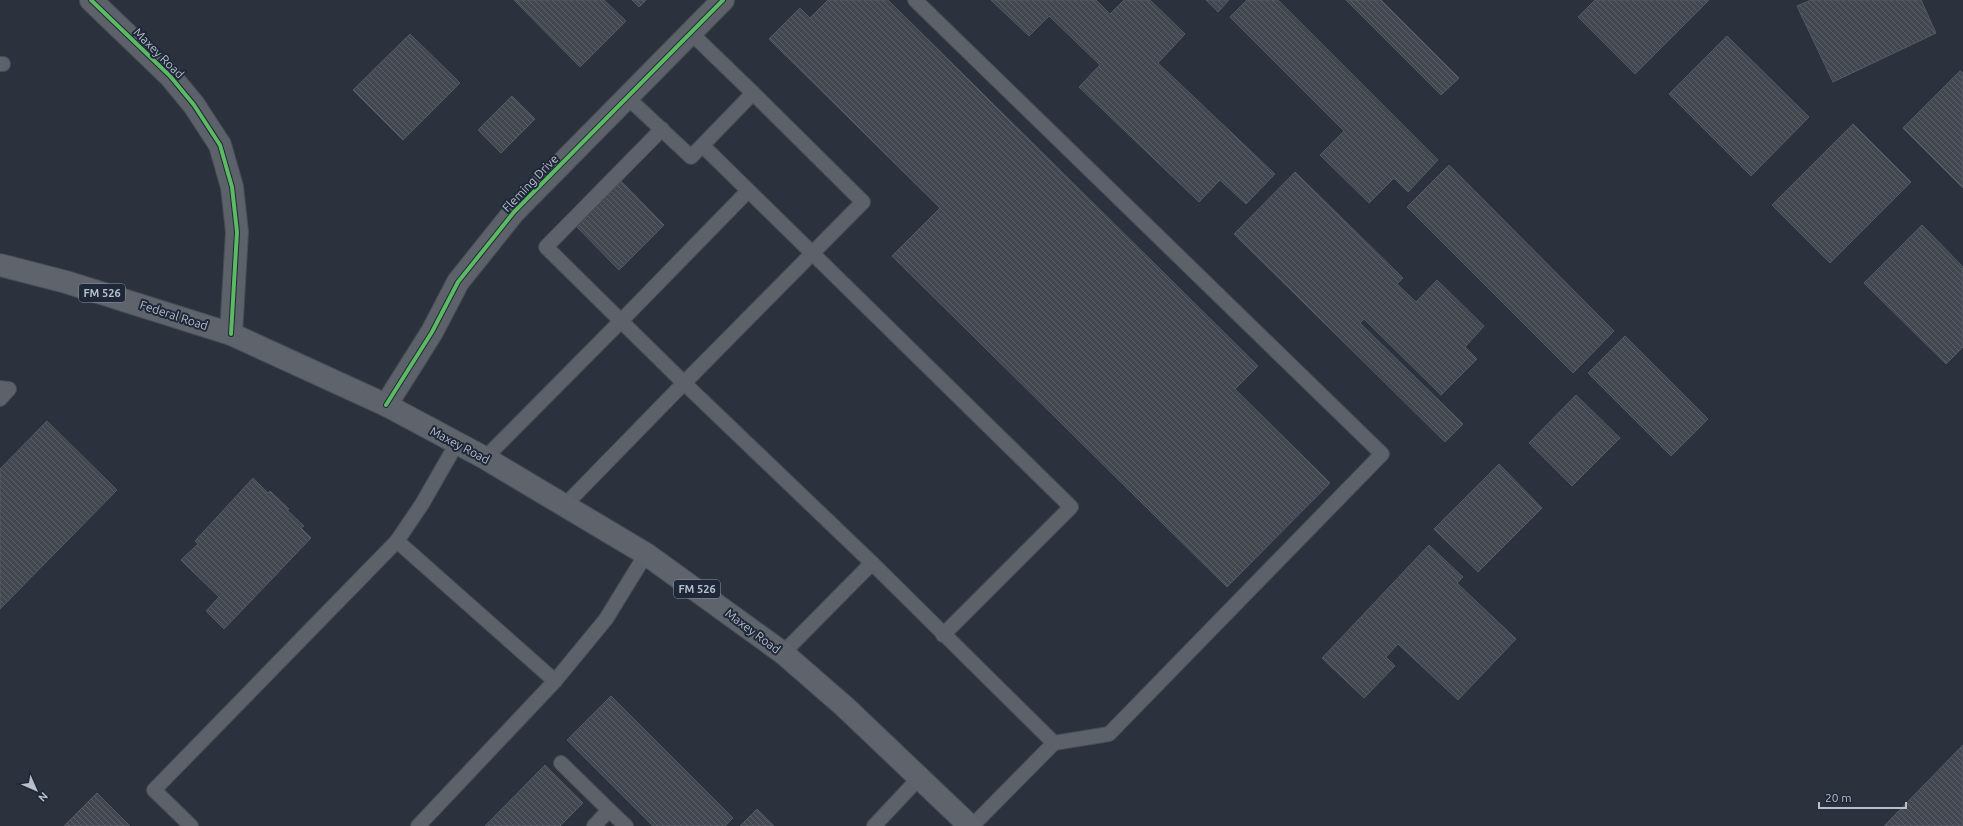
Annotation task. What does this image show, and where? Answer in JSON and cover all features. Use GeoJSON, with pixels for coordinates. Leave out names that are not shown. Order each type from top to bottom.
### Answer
{"type":"FeatureCollection","features":[{"type":"Feature","properties":{"kind":"main road","name":"Federal Road"},"geometry":{"type":"LineString","coordinates":[[0,265],[66,282],[231,334]]}},
{"type":"Feature","properties":{"kind":"main road","name":"Maxey Road"},"geometry":{"type":"LineString","coordinates":[[231,334],[386,405],[486,458],[646,554],[783,653],[845,707],[971,826]]}},
{"type":"Feature","properties":{"kind":"street","name":"Maxey Road"},"geometry":{"type":"LineString","coordinates":[[91,0],[170,76],[194,105],[220,145],[232,187],[237,232],[231,334]]}},
{"type":"Feature","properties":{"kind":"street","name":"Fleming Drive"},"geometry":{"type":"LineString","coordinates":[[386,405],[432,332],[458,282],[514,212],[628,98],[722,0]]}},
{"type":"Feature","properties":{"kind":"lane"},"geometry":{"type":"LineString","coordinates":[[915,0],[1382,454],[1109,734],[1054,743],[971,826]]}},
{"type":"Feature","properties":{"kind":"lane"},"geometry":{"type":"LineString","coordinates":[[565,505],[863,202],[691,33]]}},
{"type":"Feature","properties":{"kind":"lane"},"geometry":{"type":"LineString","coordinates":[[628,98],[691,157],[753,93]]}},
{"type":"Feature","properties":{"kind":"lane"},"geometry":{"type":"LineString","coordinates":[[662,129],[546,247],[684,383],[872,563],[943,635],[1054,743]]}},
{"type":"Feature","properties":{"kind":"lane"},"geometry":{"type":"LineString","coordinates":[[703,146],[1071,507],[943,635]]}},
{"type":"Feature","properties":{"kind":"lane"},"geometry":{"type":"LineString","coordinates":[[486,458],[748,191]]}},
{"type":"Feature","properties":{"kind":"lane"},"geometry":{"type":"LineString","coordinates":[[0,388],[9,389],[0,399]]}},
{"type":"Feature","properties":{"kind":"lane"},"geometry":{"type":"LineString","coordinates":[[191,826],[154,790],[397,541],[422,504],[456,443]]}},
{"type":"Feature","properties":{"kind":"lane"},"geometry":{"type":"LineString","coordinates":[[397,541],[555,681]]}},
{"type":"Feature","properties":{"kind":"lane"},"geometry":{"type":"LineString","coordinates":[[418,826],[555,681],[606,619],[646,554]]}},
{"type":"Feature","properties":{"kind":"lane"},"geometry":{"type":"LineString","coordinates":[[783,653],[872,563]]}},
{"type":"Feature","properties":{"kind":"lane"},"geometry":{"type":"LineString","coordinates":[[561,763],[626,826]]}},
{"type":"Feature","properties":{"kind":"lane"},"geometry":{"type":"LineString","coordinates":[[874,826],[920,777]]}},
{"type":"Feature","properties":{"kind":"lane"},"geometry":{"type":"LineString","coordinates":[[594,826],[609,810]]}},
{"type":"Feature","properties":{"kind":"building"},"geometry":{"type":"Polygon","coordinates":[[[514,0],[604,0],[626,21],[580,67],[514,0]]]}},
{"type":"Feature","properties":{"kind":"building"},"geometry":{"type":"Polygon","coordinates":[[[632,0],[646,0],[639,7],[632,0]]]}},
{"type":"Feature","properties":{"kind":"building"},"geometry":{"type":"Polygon","coordinates":[[[828,0],[888,0],[1258,366],[1235,389],[1330,483],[1227,587],[892,256],[940,208],[769,39],[800,8],[810,18],[828,0]]]}},
{"type":"Feature","properties":{"kind":"building"},"geometry":{"type":"Polygon","coordinates":[[[991,0],[1096,0],[1110,14],[1124,0],[1150,0],[1185,34],[1158,63],[1275,174],[1246,204],[1220,180],[1199,202],[1079,87],[1100,65],[1049,16],[1029,36],[991,0]]]}},
{"type":"Feature","properties":{"kind":"building"},"geometry":{"type":"Polygon","coordinates":[[[1206,0],[1229,0],[1218,12],[1206,0]]]}},
{"type":"Feature","properties":{"kind":"building"},"geometry":{"type":"Polygon","coordinates":[[[1247,0],[1278,0],[1438,160],[1408,192],[1394,178],[1369,203],[1320,155],[1344,131],[1230,17],[1247,0]]]}},
{"type":"Feature","properties":{"kind":"building"},"geometry":{"type":"Polygon","coordinates":[[[1346,0],[1381,0],[1459,78],[1441,95],[1346,0]]]}},
{"type":"Feature","properties":{"kind":"building"},"geometry":{"type":"Polygon","coordinates":[[[1595,0],[1709,0],[1635,74],[1578,17],[1595,0]]]}},
{"type":"Feature","properties":{"kind":"building"},"geometry":{"type":"Polygon","coordinates":[[[1811,0],[1921,0],[1936,33],[1833,82],[1797,6],[1811,0]]]}},
{"type":"Feature","properties":{"kind":"building"},"geometry":{"type":"Polygon","coordinates":[[[410,34],[460,83],[403,140],[353,90],[410,34]]]}},
{"type":"Feature","properties":{"kind":"building"},"geometry":{"type":"Polygon","coordinates":[[[1727,36],[1809,117],[1751,176],[1669,94],[1727,36]]]}},
{"type":"Feature","properties":{"kind":"building"},"geometry":{"type":"Polygon","coordinates":[[[1960,71],[1963,73],[1963,188],[1903,128],[1960,71]]]}},
{"type":"Feature","properties":{"kind":"building"},"geometry":{"type":"Polygon","coordinates":[[[512,96],[535,119],[501,153],[478,130],[512,96]]]}},
{"type":"Feature","properties":{"kind":"building"},"geometry":{"type":"Polygon","coordinates":[[[1853,124],[1911,182],[1830,263],[1772,205],[1853,124]]]}},
{"type":"Feature","properties":{"kind":"building"},"geometry":{"type":"Polygon","coordinates":[[[1449,165],[1614,331],[1573,373],[1407,207],[1449,165]]]}},
{"type":"Feature","properties":{"kind":"building"},"geometry":{"type":"Polygon","coordinates":[[[1295,172],[1403,278],[1397,284],[1416,302],[1437,280],[1484,326],[1465,347],[1477,359],[1441,395],[1364,319],[1360,323],[1463,424],[1445,442],[1234,234],[1295,172]]]}},
{"type":"Feature","properties":{"kind":"building"},"geometry":{"type":"Polygon","coordinates":[[[621,181],[664,225],[619,270],[576,226],[621,181]]]}},
{"type":"Feature","properties":{"kind":"building"},"geometry":{"type":"Polygon","coordinates":[[[1922,225],[1963,267],[1963,347],[1946,364],[1864,283],[1922,225]]]}},
{"type":"Feature","properties":{"kind":"building"},"geometry":{"type":"Polygon","coordinates":[[[1625,336],[1708,419],[1671,456],[1588,373],[1625,336]]]}},
{"type":"Feature","properties":{"kind":"building"},"geometry":{"type":"Polygon","coordinates":[[[1576,395],[1620,438],[1572,486],[1529,443],[1576,395]]]}},
{"type":"Feature","properties":{"kind":"building"},"geometry":{"type":"Polygon","coordinates":[[[47,421],[117,490],[0,609],[0,469],[47,421]]]}},
{"type":"Feature","properties":{"kind":"building"},"geometry":{"type":"Polygon","coordinates":[[[1499,464],[1542,508],[1478,572],[1434,529],[1499,464]]]}},
{"type":"Feature","properties":{"kind":"building"},"geometry":{"type":"Polygon","coordinates":[[[253,478],[268,493],[270,491],[289,509],[287,510],[304,526],[301,528],[311,538],[224,629],[206,611],[219,597],[181,560],[198,544],[195,541],[253,478]]]}},
{"type":"Feature","properties":{"kind":"building"},"geometry":{"type":"Polygon","coordinates":[[[1429,545],[1463,577],[1457,583],[1516,639],[1458,700],[1398,644],[1386,657],[1395,666],[1364,698],[1322,658],[1429,545]]]}},
{"type":"Feature","properties":{"kind":"building"},"geometry":{"type":"Polygon","coordinates":[[[611,696],[733,818],[725,826],[653,826],[567,740],[611,696]]]}},
{"type":"Feature","properties":{"kind":"building"},"geometry":{"type":"Polygon","coordinates":[[[1963,745],[1963,826],[1884,826],[1963,745]]]}},
{"type":"Feature","properties":{"kind":"building"},"geometry":{"type":"Polygon","coordinates":[[[545,765],[583,803],[560,826],[485,826],[545,765]]]}},
{"type":"Feature","properties":{"kind":"building"},"geometry":{"type":"Polygon","coordinates":[[[97,793],[130,826],[64,826],[97,793]]]}},
{"type":"Feature","properties":{"kind":"building"},"geometry":{"type":"Polygon","coordinates":[[[757,809],[774,826],[740,826],[757,809]]]}},
{"type":"Feature","properties":{"kind":"cycle path"},"geometry":{"type":"LineString","coordinates":[[91,0],[170,76],[194,105],[220,145],[232,187],[237,232],[231,334]]}},
{"type":"Feature","properties":{"kind":"cycle path"},"geometry":{"type":"LineString","coordinates":[[386,405],[432,332],[458,282],[514,212],[723,0]]}}]}
